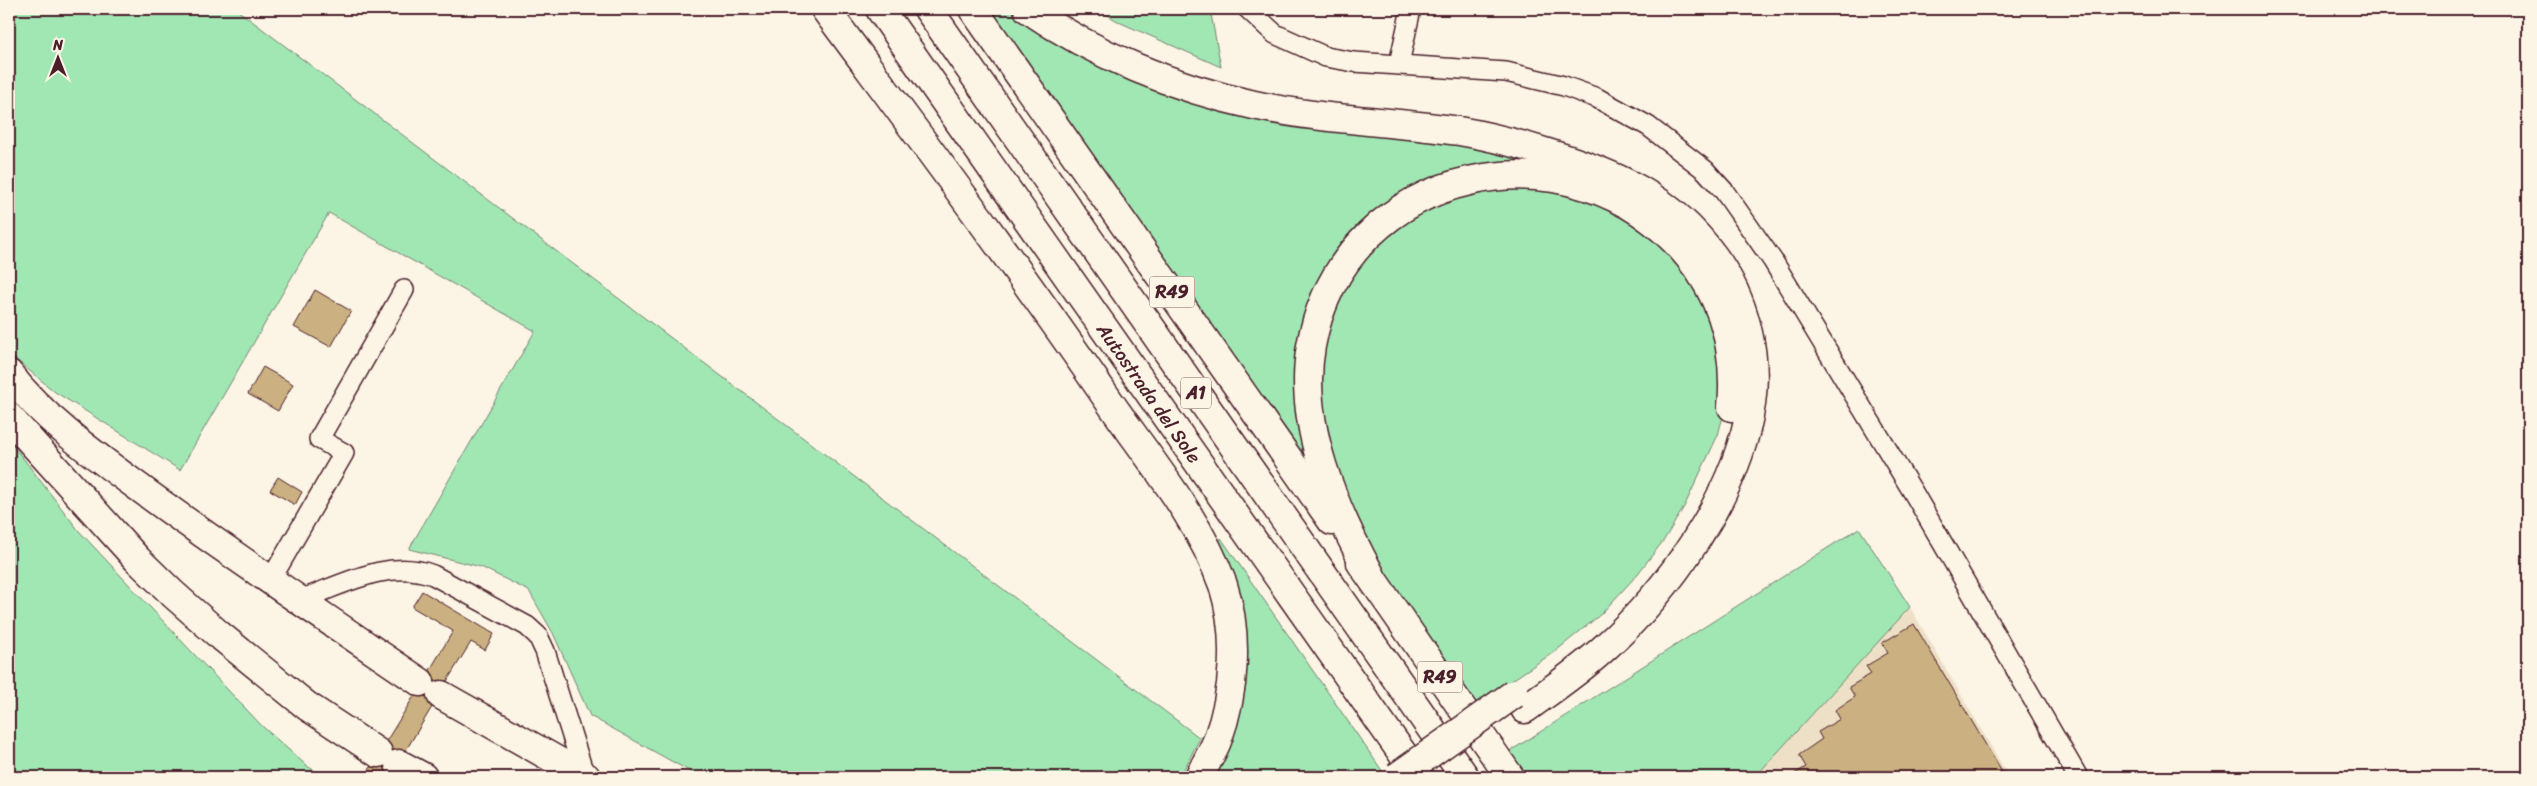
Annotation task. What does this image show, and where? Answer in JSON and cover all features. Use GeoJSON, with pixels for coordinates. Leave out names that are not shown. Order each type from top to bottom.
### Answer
{"type":"FeatureCollection","features":[{"type":"Feature","properties":{"kind":"highway"},"geometry":{"type":"LineString","coordinates":[[825,9],[1078,355],[1181,505],[1201,539],[1223,586],[1232,640],[1230,693],[1217,742],[1199,777]]}},
{"type":"Feature","properties":{"kind":"highway","name":"Autostrada del Sole"},"geometry":{"type":"LineString","coordinates":[[880,9],[1418,777]]}},
{"type":"Feature","properties":{"kind":"highway","name":"Autostrada del Sole"},"geometry":{"type":"LineString","coordinates":[[928,9],[1465,777]]}},
{"type":"Feature","properties":{"kind":"highway","name":"R49"},"geometry":{"type":"LineString","coordinates":[[973,9],[1510,777]]}},
{"type":"Feature","properties":{"kind":"highway"},"geometry":{"type":"LineString","coordinates":[[1028,9],[1082,41],[1135,67],[1218,97],[1317,117],[1476,134],[1583,164],[1616,177],[1653,197],[1680,218],[1704,242],[1723,269],[1742,312],[1753,364],[1753,388],[1749,415],[1731,471],[1715,506],[1689,551],[1663,585],[1605,648],[1574,674],[1519,701],[1396,777]]}},
{"type":"Feature","properties":{"kind":"highway"},"geometry":{"type":"LineString","coordinates":[[1371,576],[1348,534],[1328,483],[1319,454],[1309,394],[1311,347],[1317,322],[1326,298],[1356,250],[1374,231],[1420,198],[1442,188],[1471,179],[1499,176],[1530,176],[1559,179],[1586,186],[1618,200],[1653,221],[1676,240],[1696,266],[1713,294],[1725,322],[1731,348],[1734,380],[1731,411],[1725,436],[1698,499],[1680,530],[1649,573],[1612,617],[1558,662],[1519,701],[1427,777]]}},
{"type":"Feature","properties":{"kind":"highway"},"geometry":{"type":"LineString","coordinates":[[9,374],[43,411],[79,443],[270,581],[430,689],[586,777]]}},
{"type":"Feature","properties":{"kind":"highway"},"geometry":{"type":"LineString","coordinates":[[9,399],[52,463]]}},
{"type":"Feature","properties":{"kind":"highway"},"geometry":{"type":"LineString","coordinates":[[9,417],[137,559],[217,633],[307,706],[388,758],[423,777]]}},
{"type":"Feature","properties":{"kind":"street"},"geometry":{"type":"LineString","coordinates":[[1248,9],[1275,34],[1326,57],[1354,62],[1506,72],[1564,86],[1597,98],[1648,126],[1706,170],[1724,190],[1773,261],[1913,492],[2078,777]]}},
{"type":"Feature","properties":{"kind":"street"},"geometry":{"type":"LineString","coordinates":[[1400,64],[1412,9]]}},
{"type":"Feature","properties":{"kind":"street"},"geometry":{"type":"LineString","coordinates":[[270,581],[344,453],[319,439],[404,290]]}},
{"type":"Feature","properties":{"kind":"street"},"geometry":{"type":"LineString","coordinates":[[300,600],[383,570],[419,570],[433,575],[527,626],[538,636],[545,651],[586,777]]}},
{"type":"Feature","properties":{"kind":"shaded area"},"geometry":{"type":"Polygon","coordinates":[[[1910,607],[2009,777],[1755,777],[1910,607]]]}},
{"type":"Feature","properties":{"kind":"green space"},"geometry":{"type":"Polygon","coordinates":[[[9,9],[236,9],[1200,738],[1180,777],[700,777],[590,716],[553,633],[529,591],[481,567],[409,549],[535,331],[329,213],[180,470],[55,392],[13,357],[9,350],[9,9]]]}},
{"type":"Feature","properties":{"kind":"green space"},"geometry":{"type":"Polygon","coordinates":[[[987,9],[1012,9],[1077,47],[1373,129],[1566,165],[1507,165],[1346,247],[1306,424],[1307,470],[987,9]]]}},
{"type":"Feature","properties":{"kind":"green space"},"geometry":{"type":"Polygon","coordinates":[[[1097,9],[1210,9],[1221,67],[1121,23],[1097,9]]]}},
{"type":"Feature","properties":{"kind":"green space"},"geometry":{"type":"Polygon","coordinates":[[[1566,187],[1662,238],[1712,314],[1726,405],[1718,435],[1684,507],[1664,540],[1636,576],[1601,614],[1557,650],[1472,707],[1394,594],[1341,498],[1319,407],[1318,343],[1366,248],[1457,188],[1566,187]]]}},
{"type":"Feature","properties":{"kind":"green space"},"geometry":{"type":"Polygon","coordinates":[[[9,440],[79,531],[191,651],[262,726],[307,766],[325,777],[9,777],[9,440]]]}},
{"type":"Feature","properties":{"kind":"green space"},"geometry":{"type":"Polygon","coordinates":[[[1859,528],[1910,607],[1755,777],[1519,777],[1504,755],[1859,528]]]}},
{"type":"Feature","properties":{"kind":"green space"},"geometry":{"type":"Polygon","coordinates":[[[1221,538],[1383,772],[1375,777],[1208,777],[1231,728],[1218,544],[1221,538]]]}},
{"type":"Feature","properties":{"kind":"building"},"geometry":{"type":"Polygon","coordinates":[[[315,290],[351,311],[331,347],[294,327],[315,290]]]}},
{"type":"Feature","properties":{"kind":"building"},"geometry":{"type":"Polygon","coordinates":[[[263,367],[293,384],[278,411],[248,394],[263,367]]]}},
{"type":"Feature","properties":{"kind":"building"},"geometry":{"type":"Polygon","coordinates":[[[278,477],[302,492],[295,505],[270,490],[278,477]]]}},
{"type":"Feature","properties":{"kind":"building"},"geometry":{"type":"Polygon","coordinates":[[[422,591],[494,634],[485,650],[471,642],[447,681],[435,681],[430,670],[453,631],[412,607],[422,591]]]}},
{"type":"Feature","properties":{"kind":"building"},"geometry":{"type":"Polygon","coordinates":[[[1914,624],[2005,777],[1789,777],[1806,767],[1799,755],[1822,739],[1818,732],[1840,719],[1835,710],[1855,697],[1849,687],[1871,674],[1866,666],[1888,653],[1882,643],[1914,624]]]}},
{"type":"Feature","properties":{"kind":"building"},"geometry":{"type":"Polygon","coordinates":[[[414,696],[426,696],[432,707],[406,750],[393,750],[387,740],[414,696]]]}},
{"type":"Feature","properties":{"kind":"building"},"geometry":{"type":"Polygon","coordinates":[[[371,767],[384,767],[390,777],[364,777],[371,767]]]}}]}
